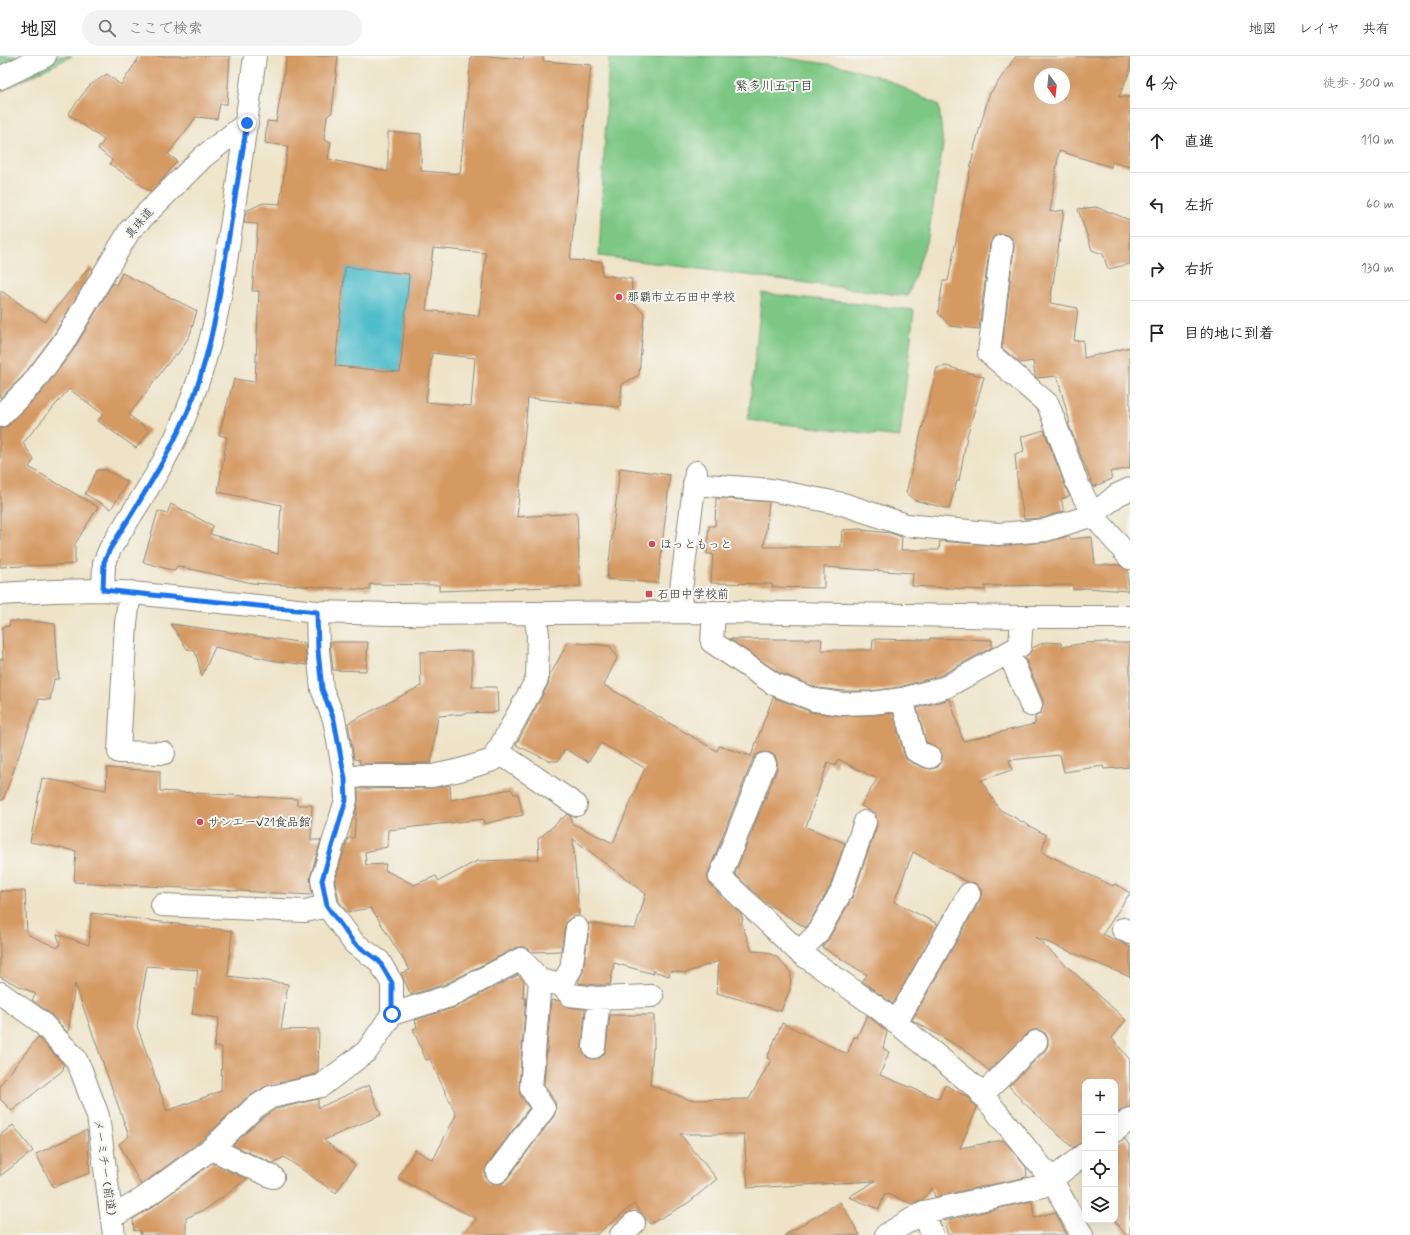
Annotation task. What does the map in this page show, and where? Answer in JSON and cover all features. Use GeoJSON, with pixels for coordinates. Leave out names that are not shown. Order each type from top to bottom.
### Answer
{"type":"FeatureCollection","features":[{"type":"Feature","properties":{"kind":"street"},"geometry":{"type":"LineString","coordinates":[[0,78],[45,56]]}},
{"type":"Feature","properties":{"kind":"street"},"geometry":{"type":"LineString","coordinates":[[103,590],[104,562],[110,549],[162,464],[181,428],[194,395],[202,368],[216,316],[247,123],[255,56]]}},
{"type":"Feature","properties":{"kind":"street","name":"真珠道"},"geometry":{"type":"LineString","coordinates":[[0,416],[32,384],[63,343],[130,230],[203,157],[247,123]]}},
{"type":"Feature","properties":{"kind":"street"},"geometry":{"type":"LineString","coordinates":[[1002,246],[989,353],[1048,404],[1077,483],[1093,515],[1130,558]]}},
{"type":"Feature","properties":{"kind":"street"},"geometry":{"type":"LineString","coordinates":[[680,612],[681,589],[695,478],[771,490],[843,504],[906,525],[998,534],[1046,530],[1093,515],[1117,495],[1130,489]]}},
{"type":"Feature","properties":{"kind":"street"},"geometry":{"type":"LineString","coordinates":[[0,594],[103,590],[317,612],[390,614],[714,612],[1022,617],[1130,617]]}},
{"type":"Feature","properties":{"kind":"street"},"geometry":{"type":"LineString","coordinates":[[130,592],[126,623],[120,752],[164,753]]}},
{"type":"Feature","properties":{"kind":"street"},"geometry":{"type":"LineString","coordinates":[[113,1226],[144,1198],[210,1149],[254,1108],[271,1097],[321,1086],[367,1051],[392,1014],[392,983],[379,961],[354,943],[327,906],[322,880],[346,800],[345,779],[334,720],[322,689],[318,651],[317,612]]}},
{"type":"Feature","properties":{"kind":"street"},"geometry":{"type":"LineString","coordinates":[[714,612],[712,642],[774,684],[815,700],[844,704],[872,703],[902,699],[946,687],[1020,646],[1022,617]]}},
{"type":"Feature","properties":{"kind":"street"},"geometry":{"type":"LineString","coordinates":[[345,779],[361,776],[432,776],[460,770],[493,760],[537,679],[538,634],[535,613]]}},
{"type":"Feature","properties":{"kind":"street"},"geometry":{"type":"LineString","coordinates":[[1009,653],[1031,705]]}},
{"type":"Feature","properties":{"kind":"street"},"geometry":{"type":"LineString","coordinates":[[902,699],[916,751],[930,757]]}},
{"type":"Feature","properties":{"kind":"street"},"geometry":{"type":"LineString","coordinates":[[497,751],[576,805]]}},
{"type":"Feature","properties":{"kind":"street"},"geometry":{"type":"LineString","coordinates":[[765,764],[720,877],[800,952],[878,1008],[978,1089],[1052,1180],[1082,1235]]}},
{"type":"Feature","properties":{"kind":"street"},"geometry":{"type":"LineString","coordinates":[[800,952],[817,934],[841,892],[865,822]]}},
{"type":"Feature","properties":{"kind":"street"},"geometry":{"type":"LineString","coordinates":[[896,1023],[969,894]]}},
{"type":"Feature","properties":{"kind":"street"},"geometry":{"type":"LineString","coordinates":[[162,905],[305,911],[327,906]]}},
{"type":"Feature","properties":{"kind":"street"},"geometry":{"type":"LineString","coordinates":[[497,1172],[544,1109],[531,1088],[550,983],[571,969],[577,928]]}},
{"type":"Feature","properties":{"kind":"street"},"geometry":{"type":"LineString","coordinates":[[392,1014],[450,996],[521,959],[550,983],[570,995],[599,998],[652,996]]}},
{"type":"Feature","properties":{"kind":"street","name":"メーミチー (前道)"},"geometry":{"type":"LineString","coordinates":[[0,993],[41,1022],[75,1058],[81,1070],[98,1116],[113,1226]]}},
{"type":"Feature","properties":{"kind":"street"},"geometry":{"type":"LineString","coordinates":[[594,1047],[599,998]]}},
{"type":"Feature","properties":{"kind":"street"},"geometry":{"type":"LineString","coordinates":[[982,1095],[1036,1042]]}},
{"type":"Feature","properties":{"kind":"street"},"geometry":{"type":"LineString","coordinates":[[1118,1129],[1130,1119]]}},
{"type":"Feature","properties":{"kind":"street"},"geometry":{"type":"LineString","coordinates":[[210,1149],[274,1177]]}},
{"type":"Feature","properties":{"kind":"street"},"geometry":{"type":"LineString","coordinates":[[886,1235],[924,1212],[1043,1186],[1082,1156]]}},
{"type":"Feature","properties":{"kind":"street"},"geometry":{"type":"LineString","coordinates":[[924,1212],[932,1235]]}},
{"type":"Feature","properties":{"kind":"green space"},"geometry":{"type":"Polygon","coordinates":[[[0,56],[72,56],[0,92],[0,56]]]}},
{"type":"Feature","properties":{"kind":"green space"},"geometry":{"type":"Polygon","coordinates":[[[609,56],[773,56],[842,66],[884,78],[939,105],[943,145],[928,237],[908,296],[599,256],[609,56]]]}},
{"type":"Feature","properties":{"kind":"green space"},"geometry":{"type":"Polygon","coordinates":[[[762,293],[914,310],[900,437],[748,420],[762,293]]]}},
{"type":"Feature","properties":{"kind":"water"},"geometry":{"type":"Polygon","coordinates":[[[345,267],[409,274],[400,372],[335,366],[345,267]]]}},
{"type":"Feature","properties":{"kind":"building"},"geometry":{"type":"Polygon","coordinates":[[[140,56],[230,56],[227,104],[220,104],[217,119],[196,117],[168,154],[177,161],[151,192],[110,164],[112,160],[98,149],[104,140],[68,114],[89,86],[107,74],[121,85],[140,56]]]}},
{"type":"Feature","properties":{"kind":"building"},"geometry":{"type":"Polygon","coordinates":[[[287,56],[338,56],[332,112],[327,117],[324,140],[331,142],[328,159],[388,172],[388,132],[421,134],[421,171],[460,174],[471,56],[523,59],[524,56],[543,56],[543,61],[591,65],[570,260],[602,262],[602,275],[632,279],[631,301],[644,313],[639,375],[622,384],[620,407],[528,398],[517,517],[577,513],[580,586],[439,591],[439,585],[370,584],[370,590],[252,583],[177,566],[175,571],[143,562],[158,511],[167,514],[171,504],[213,526],[210,534],[278,554],[281,505],[218,492],[227,437],[219,435],[234,379],[255,382],[259,291],[252,291],[258,224],[244,223],[246,211],[263,203],[280,204],[288,146],[265,143],[267,121],[276,122],[287,56]],[[433,248],[426,310],[479,316],[486,253],[433,248]],[[345,267],[335,366],[400,372],[409,274],[345,267]],[[432,353],[426,402],[471,406],[475,358],[432,353]]]}},
{"type":"Feature","properties":{"kind":"building"},"geometry":{"type":"Polygon","coordinates":[[[1016,56],[1130,56],[1130,71],[1119,97],[1130,97],[1130,167],[1112,162],[1111,167],[1059,151],[1050,212],[1064,210],[1050,303],[1078,308],[1074,341],[1083,340],[1084,358],[1130,347],[1130,468],[1110,472],[1112,479],[1093,487],[1068,423],[1070,423],[1057,376],[1037,378],[1035,376],[1033,361],[1020,363],[1002,348],[1014,248],[1014,241],[1010,236],[997,234],[992,238],[990,244],[979,329],[950,326],[938,313],[943,281],[948,281],[975,145],[989,95],[1016,56]]]}},
{"type":"Feature","properties":{"kind":"building"},"geometry":{"type":"Polygon","coordinates":[[[1096,207],[1130,220],[1130,264],[1108,269],[1103,254],[1092,250],[1078,209],[1096,207]]]}},
{"type":"Feature","properties":{"kind":"building"},"geometry":{"type":"Polygon","coordinates":[[[89,267],[93,269],[53,336],[23,376],[0,398],[0,290],[45,322],[89,267]]]}},
{"type":"Feature","properties":{"kind":"building"},"geometry":{"type":"Polygon","coordinates":[[[122,273],[197,311],[190,335],[177,355],[175,354],[129,415],[150,431],[136,448],[98,421],[103,414],[69,389],[23,443],[34,460],[29,467],[98,507],[75,544],[75,564],[0,567],[0,428],[4,428],[9,425],[42,392],[74,349],[113,283],[116,285],[122,273]]]}},
{"type":"Feature","properties":{"kind":"building"},"geometry":{"type":"Polygon","coordinates":[[[946,366],[984,377],[967,436],[959,481],[957,481],[949,509],[914,500],[906,493],[937,368],[946,366]]]}},
{"type":"Feature","properties":{"kind":"building"},"geometry":{"type":"Polygon","coordinates":[[[1044,430],[1069,496],[1061,499],[1064,511],[1044,518],[1024,519],[1017,478],[1015,454],[1024,451],[1021,437],[1044,430]]]}},
{"type":"Feature","properties":{"kind":"building"},"geometry":{"type":"Polygon","coordinates":[[[620,468],[670,475],[658,583],[607,579],[620,468]]]}},
{"type":"Feature","properties":{"kind":"building"},"geometry":{"type":"Polygon","coordinates":[[[97,470],[106,470],[128,482],[111,509],[85,494],[97,470]]]}},
{"type":"Feature","properties":{"kind":"building"},"geometry":{"type":"Polygon","coordinates":[[[716,498],[769,502],[764,547],[841,547],[842,530],[862,529],[890,533],[902,537],[901,550],[939,550],[940,541],[999,546],[1047,542],[1069,536],[1070,539],[1092,537],[1095,565],[1119,565],[1128,570],[1128,591],[1086,588],[1073,590],[1073,585],[985,586],[985,590],[912,586],[913,573],[824,567],[824,588],[772,587],[772,584],[711,583],[713,554],[707,554],[709,526],[715,526],[716,498]]]}},
{"type":"Feature","properties":{"kind":"building"},"geometry":{"type":"Polygon","coordinates":[[[10,621],[31,621],[55,624],[59,679],[54,679],[50,700],[39,699],[3,800],[0,800],[0,659],[3,659],[2,627],[9,626],[10,621]]]}},
{"type":"Feature","properties":{"kind":"building"},"geometry":{"type":"Polygon","coordinates":[[[171,624],[305,643],[307,665],[270,660],[215,647],[202,676],[195,651],[187,649],[171,624]]]}},
{"type":"Feature","properties":{"kind":"building"},"geometry":{"type":"Polygon","coordinates":[[[930,638],[992,640],[992,647],[941,675],[900,687],[871,691],[844,691],[818,688],[780,673],[729,639],[822,639],[821,650],[872,650],[873,639],[930,640],[930,638]]]}},
{"type":"Feature","properties":{"kind":"building"},"geometry":{"type":"Polygon","coordinates":[[[330,642],[368,642],[366,671],[333,670],[330,642]]]}},
{"type":"Feature","properties":{"kind":"building"},"geometry":{"type":"Polygon","coordinates":[[[568,642],[610,646],[617,658],[604,685],[717,751],[719,746],[751,756],[773,697],[811,712],[841,716],[893,713],[906,759],[925,768],[931,769],[938,767],[942,762],[942,755],[940,749],[926,742],[917,708],[950,699],[963,741],[1035,724],[1035,717],[1041,713],[1043,700],[1025,658],[1030,653],[1032,648],[1045,642],[1061,643],[1062,647],[1085,643],[1130,643],[1130,767],[1104,769],[1103,766],[1064,772],[1060,755],[1009,760],[1012,770],[981,780],[999,809],[1046,835],[1042,852],[1113,886],[1115,884],[1130,893],[1103,934],[1130,947],[1130,977],[1035,937],[1126,1020],[1112,1038],[1130,1060],[1130,1107],[1123,1109],[1118,1113],[1118,1079],[1082,1079],[1082,1143],[1073,1148],[1022,1101],[1009,1086],[1045,1051],[1048,1045],[1048,1039],[1045,1033],[1039,1030],[1033,1030],[1028,1033],[989,1071],[965,1050],[912,1020],[980,900],[982,891],[975,883],[967,882],[913,852],[894,902],[938,924],[893,1004],[862,981],[867,975],[822,947],[828,940],[852,898],[877,826],[876,813],[861,806],[877,779],[838,759],[835,766],[828,762],[806,827],[845,843],[830,887],[806,928],[762,900],[735,874],[777,769],[775,756],[770,753],[763,752],[757,754],[753,759],[708,873],[708,880],[711,886],[741,914],[743,920],[741,922],[752,951],[766,952],[777,957],[791,973],[790,989],[781,1011],[717,993],[719,961],[685,973],[670,971],[669,976],[653,971],[654,974],[614,963],[610,985],[578,983],[583,971],[589,930],[588,923],[635,929],[646,894],[573,839],[579,916],[572,917],[567,921],[561,951],[532,952],[526,947],[516,948],[445,984],[411,995],[401,973],[410,970],[371,908],[347,912],[339,901],[335,881],[348,838],[354,838],[358,789],[432,788],[450,785],[451,800],[511,789],[514,794],[518,794],[523,815],[484,824],[483,819],[388,830],[387,847],[365,852],[366,865],[386,864],[385,870],[414,885],[436,876],[439,881],[477,861],[539,859],[538,839],[558,822],[560,818],[562,819],[567,814],[571,816],[571,823],[613,843],[645,768],[601,743],[588,762],[565,749],[558,761],[550,761],[516,745],[548,685],[550,675],[568,642]]]}},
{"type":"Feature","properties":{"kind":"building"},"geometry":{"type":"Polygon","coordinates":[[[472,651],[472,687],[497,687],[498,712],[464,713],[438,716],[431,763],[360,764],[360,760],[354,759],[348,723],[421,686],[420,652],[472,651]]]}},
{"type":"Feature","properties":{"kind":"building","name":"サンエーV21食品館"},"geometry":{"type":"Polygon","coordinates":[[[107,768],[160,771],[160,791],[297,799],[297,805],[312,805],[311,840],[321,840],[310,877],[312,895],[74,882],[76,851],[30,842],[42,778],[106,790],[107,768]]]}},
{"type":"Feature","properties":{"kind":"building"},"geometry":{"type":"Polygon","coordinates":[[[0,891],[25,891],[27,934],[58,948],[60,944],[57,934],[89,945],[91,913],[232,931],[228,976],[288,984],[281,1030],[319,1029],[318,1072],[316,1074],[264,1087],[245,1099],[203,1139],[141,1185],[119,1144],[129,1136],[75,984],[68,1033],[50,1013],[32,1000],[36,994],[0,977],[0,891]],[[147,966],[137,1026],[167,1111],[221,1091],[222,1047],[214,1047],[219,1018],[192,1014],[198,970],[147,966]]]}},
{"type":"Feature","properties":{"kind":"building"},"geometry":{"type":"Polygon","coordinates":[[[518,975],[524,981],[523,998],[526,998],[519,1087],[520,1095],[529,1108],[487,1165],[485,1177],[489,1182],[502,1184],[507,1179],[554,1116],[556,1110],[555,1102],[544,1085],[551,1000],[559,1001],[569,1007],[585,1009],[582,1046],[586,1057],[592,1059],[599,1059],[604,1054],[610,1015],[654,1015],[654,1048],[650,1085],[690,1100],[749,1099],[771,1060],[767,1058],[782,1023],[847,1054],[854,1037],[857,1038],[867,1015],[887,1032],[883,1048],[889,1052],[880,1075],[939,1099],[945,1085],[968,1097],[977,1108],[960,1148],[1003,1140],[1026,1167],[1027,1177],[935,1197],[932,1188],[923,1199],[912,1204],[885,1193],[879,1209],[849,1197],[875,1181],[748,1188],[744,1134],[680,1134],[717,1179],[688,1203],[650,1224],[634,1204],[596,1235],[462,1235],[477,1219],[398,1178],[415,1150],[433,1160],[456,1115],[430,1059],[426,1060],[413,1029],[417,1027],[415,1020],[456,1007],[518,975]]]}},
{"type":"Feature","properties":{"kind":"building"},"geometry":{"type":"Polygon","coordinates":[[[38,1037],[64,1065],[63,1070],[12,1111],[0,1099],[0,1085],[38,1037]]]}},
{"type":"Feature","properties":{"kind":"building"},"geometry":{"type":"Polygon","coordinates":[[[369,1085],[381,1115],[324,1140],[355,1165],[336,1193],[284,1157],[274,1164],[233,1145],[262,1118],[276,1109],[318,1099],[318,1108],[369,1085]]]}},
{"type":"Feature","properties":{"kind":"building"},"geometry":{"type":"Polygon","coordinates":[[[13,1125],[33,1151],[0,1176],[0,1135],[13,1125]]]}},
{"type":"Feature","properties":{"kind":"building"},"geometry":{"type":"Polygon","coordinates":[[[87,1130],[90,1173],[53,1187],[36,1154],[87,1130]]]}},
{"type":"Feature","properties":{"kind":"building"},"geometry":{"type":"Polygon","coordinates":[[[1125,1139],[1130,1146],[1130,1235],[1126,1235],[1116,1223],[1118,1223],[1118,1142],[1125,1139]]]}},
{"type":"Feature","properties":{"kind":"building"},"geometry":{"type":"Polygon","coordinates":[[[212,1163],[247,1179],[206,1209],[186,1218],[186,1235],[141,1235],[140,1230],[134,1231],[133,1219],[151,1208],[212,1163]]]}},
{"type":"Feature","properties":{"kind":"building"},"geometry":{"type":"Polygon","coordinates":[[[1032,1201],[1034,1218],[1055,1212],[1067,1235],[948,1235],[944,1221],[1032,1201]]]}},
{"type":"Feature","properties":{"kind":"building"},"geometry":{"type":"Polygon","coordinates":[[[840,1202],[860,1235],[785,1235],[840,1202]]]}},
{"type":"Feature","properties":{"kind":"place","name":"那覇市立石田中学校"},"geometry":{"type":"Point","coordinates":[619,297]}},
{"type":"Feature","properties":{"kind":"place","name":"ほっともっと"},"geometry":{"type":"Point","coordinates":[652,544]}},
{"type":"Feature","properties":{"kind":"place","name":"石田中学校前"},"geometry":{"type":"Point","coordinates":[649,594]}},
{"type":"Feature","properties":{"kind":"place","name":"サンエーV21食品館"},"geometry":{"type":"Point","coordinates":[200,822]}},
{"type":"Feature","properties":{"kind":"district","name":"繁多川五丁目"},"geometry":{"type":"Point","coordinates":[774,85]}},
{"type":"Feature","properties":{"kind":"route"},"geometry":{"type":"LineString","coordinates":[[247,123],[216,316],[194,395],[181,428],[162,464],[110,549],[104,562],[103,590],[317,612],[318,651],[322,689],[334,720],[345,779],[346,800],[322,880],[327,906],[354,943],[379,961],[392,983],[392,1014]]}}]}
